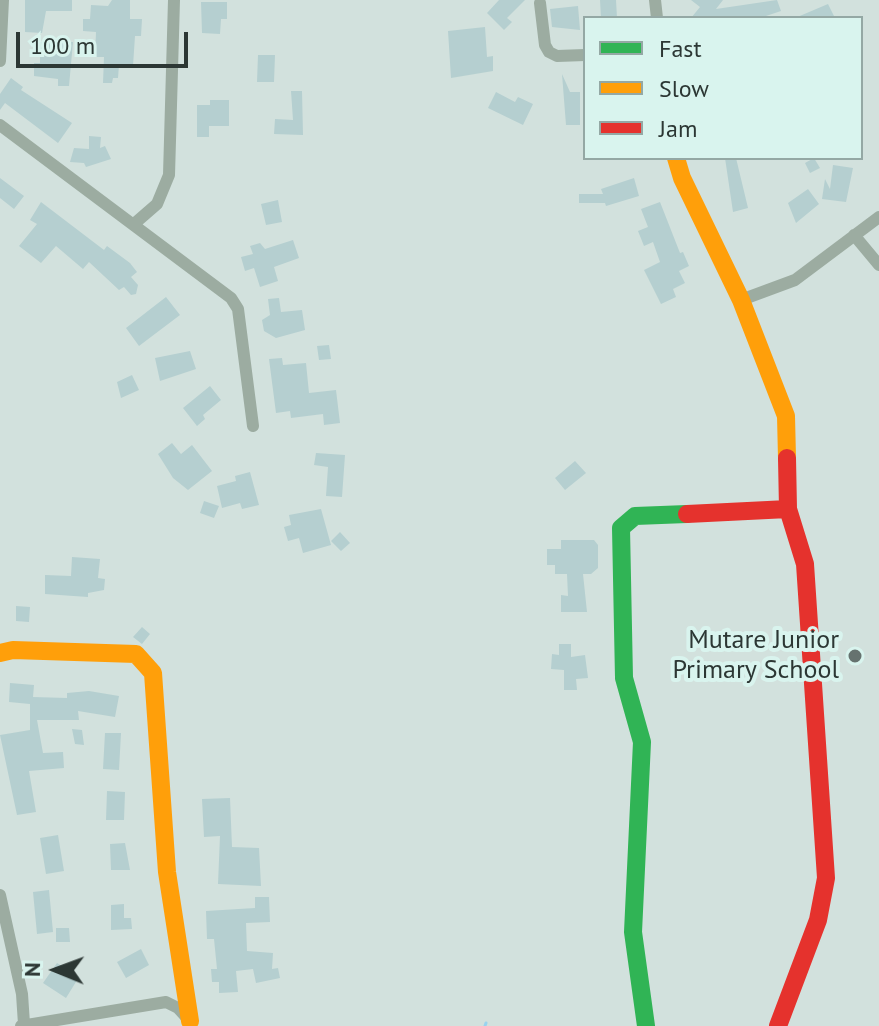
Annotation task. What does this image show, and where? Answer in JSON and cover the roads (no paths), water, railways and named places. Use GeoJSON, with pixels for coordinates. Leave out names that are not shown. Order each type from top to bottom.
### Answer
{"type":"FeatureCollection","features":[{"type":"Feature","properties":{"kind":"street"},"geometry":{"type":"LineString","coordinates":[[0,61],[3,0]]}},
{"type":"Feature","properties":{"kind":"street"},"geometry":{"type":"LineString","coordinates":[[134,224],[157,204],[169,175],[174,0]]}},
{"type":"Feature","properties":{"kind":"street"},"geometry":{"type":"LineString","coordinates":[[540,3],[545,45],[549,52],[557,56],[583,55]]}},
{"type":"Feature","properties":{"kind":"street"},"geometry":{"type":"LineString","coordinates":[[0,125],[231,298],[238,309],[253,426]]}},
{"type":"Feature","properties":{"kind":"street"},"geometry":{"type":"LineString","coordinates":[[677,160],[682,178],[741,300],[786,416],[788,509],[805,564],[826,878],[818,920],[778,1026]]}},
{"type":"Feature","properties":{"kind":"street"},"geometry":{"type":"LineString","coordinates":[[741,300],[795,280],[879,217]]}},
{"type":"Feature","properties":{"kind":"street"},"geometry":{"type":"LineString","coordinates":[[854,235],[879,265]]}},
{"type":"Feature","properties":{"kind":"street"},"geometry":{"type":"LineString","coordinates":[[646,1026],[633,932],[642,742],[624,678],[621,528],[635,516],[788,509]]}},
{"type":"Feature","properties":{"kind":"street"},"geometry":{"type":"LineString","coordinates":[[0,653],[13,650],[136,654],[153,673],[157,690],[167,872],[190,1024]]}},
{"type":"Feature","properties":{"kind":"street"},"geometry":{"type":"LineString","coordinates":[[0,895],[22,994],[22,1025],[166,1002],[178,1008],[190,1024]]}},
{"type":"Feature","properties":{"kind":"place","name":"Mutare Junior Primary School"},"geometry":{"type":"Point","coordinates":[855,656]}}]}
